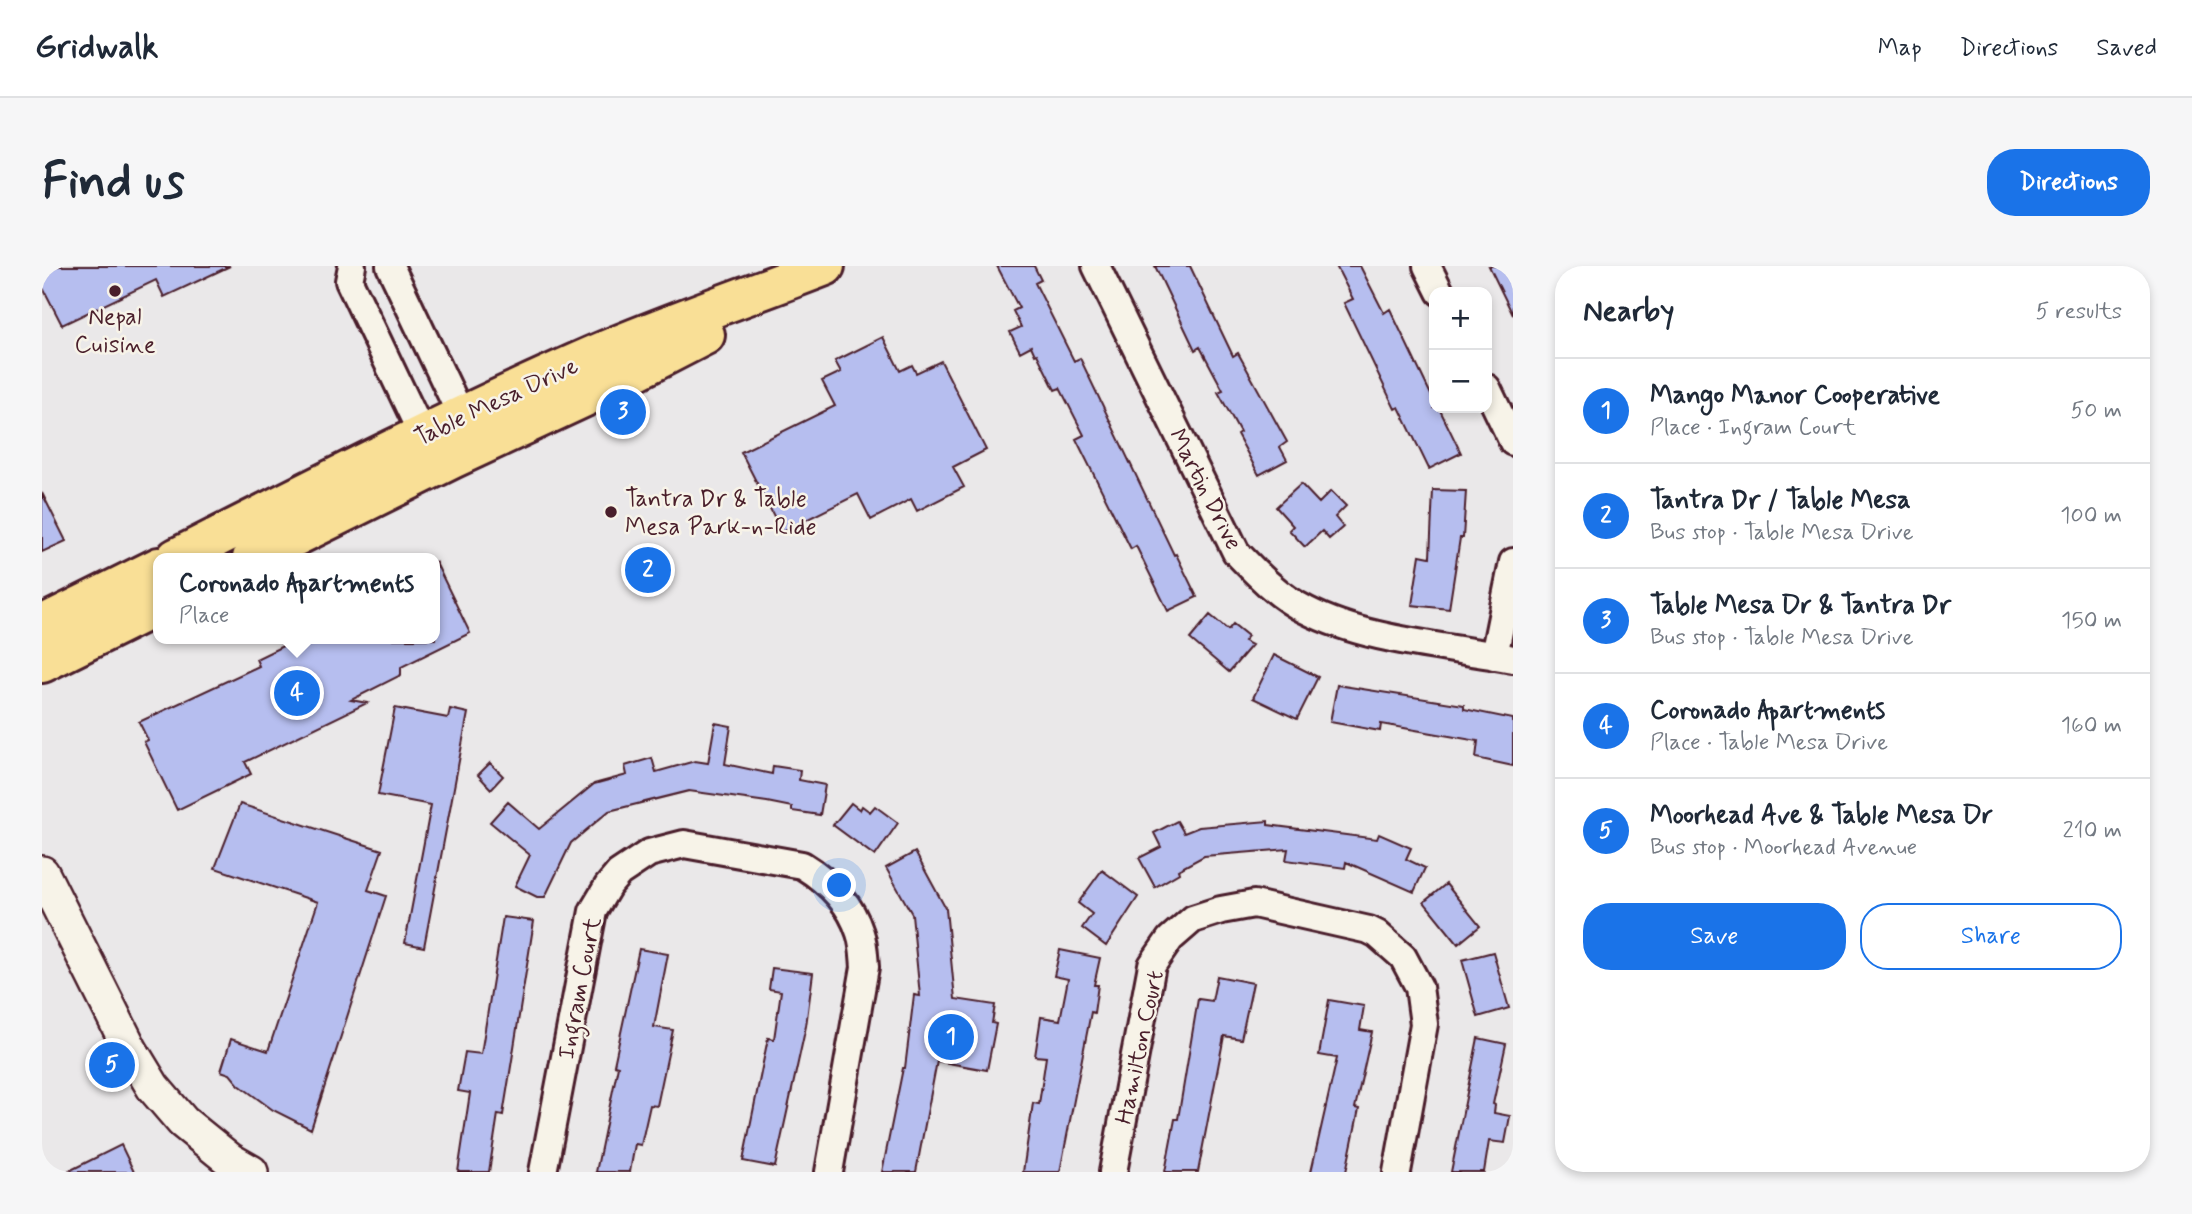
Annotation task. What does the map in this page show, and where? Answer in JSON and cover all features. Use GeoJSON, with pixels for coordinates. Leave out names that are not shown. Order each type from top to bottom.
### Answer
{"type":"FeatureCollection","features":[{"type":"Feature","properties":{"kind":"highway","name":"Table Mesa Drive"},"geometry":{"type":"LineString","coordinates":[[186,553],[461,415],[596,355],[825,266]]}},
{"type":"Feature","properties":{"kind":"highway","name":"Table Mesa Drive"},"geometry":{"type":"LineString","coordinates":[[262,553],[598,390],[831,266]]}},
{"type":"Feature","properties":{"kind":"highway"},"geometry":{"type":"LineString","coordinates":[[42,625],[153,570]]}},
{"type":"Feature","properties":{"kind":"highway"},"geometry":{"type":"LineString","coordinates":[[42,663],[153,608]]}},
{"type":"Feature","properties":{"kind":"street"},"geometry":{"type":"LineString","coordinates":[[352,266],[349,281],[422,434],[454,458],[461,415],[390,266]]}},
{"type":"Feature","properties":{"kind":"street","name":"Martin Drive"},"geometry":{"type":"LineString","coordinates":[[1096,266],[1236,552],[1262,580],[1304,610],[1351,629],[1504,658]]}},
{"type":"Feature","properties":{"kind":"street"},"geometry":{"type":"LineString","coordinates":[[1427,266],[1438,287]]}},
{"type":"Feature","properties":{"kind":"street"},"geometry":{"type":"LineString","coordinates":[[1492,398],[1513,442]]}},
{"type":"Feature","properties":{"kind":"street"},"geometry":{"type":"LineString","coordinates":[[1504,658],[1513,562]]}},
{"type":"Feature","properties":{"kind":"street","name":"Ingram Court"},"geometry":{"type":"LineString","coordinates":[[543,1172],[593,911],[619,873],[649,853],[684,844],[802,865],[818,875],[844,901],[860,933],[865,967],[829,1172]]}},
{"type":"Feature","properties":{"kind":"street"},"geometry":{"type":"LineString","coordinates":[[42,873],[130,1049],[153,1087],[183,1122],[230,1160],[251,1172]]}},
{"type":"Feature","properties":{"kind":"street","name":"Hamilton Court"},"geometry":{"type":"LineString","coordinates":[[1113,1172],[1152,965],[1170,939],[1193,919],[1254,904],[1370,930],[1403,957],[1419,987],[1424,1024],[1397,1172]]}},
{"type":"Feature","properties":{"kind":"building"},"geometry":{"type":"Polygon","coordinates":[[[55,266],[230,266],[164,297],[156,280],[62,325],[42,286],[42,273],[55,266]]]}},
{"type":"Feature","properties":{"kind":"building"},"geometry":{"type":"Polygon","coordinates":[[[997,266],[1034,266],[1041,280],[1035,283],[1074,361],[1080,358],[1174,555],[1176,554],[1197,597],[1168,611],[1136,546],[1131,549],[1076,439],[1084,435],[1060,388],[1055,390],[1031,346],[1020,352],[1010,332],[1021,327],[1013,311],[1019,308],[997,266]]]}},
{"type":"Feature","properties":{"kind":"building"},"geometry":{"type":"Polygon","coordinates":[[[1155,266],[1190,266],[1233,356],[1238,353],[1287,442],[1280,447],[1287,460],[1259,475],[1218,392],[1223,390],[1200,347],[1195,350],[1155,266]]]}},
{"type":"Feature","properties":{"kind":"building"},"geometry":{"type":"Polygon","coordinates":[[[1336,266],[1360,266],[1384,313],[1390,309],[1429,391],[1429,413],[1441,413],[1461,453],[1429,469],[1399,407],[1395,409],[1344,303],[1353,299],[1336,266]]]}},
{"type":"Feature","properties":{"kind":"building"},"geometry":{"type":"Polygon","coordinates":[[[1489,266],[1513,266],[1513,315],[1489,266]]]}},
{"type":"Feature","properties":{"kind":"building"},"geometry":{"type":"Polygon","coordinates":[[[883,337],[900,371],[912,365],[916,373],[941,361],[986,450],[953,467],[964,487],[917,511],[911,499],[871,520],[858,494],[782,532],[741,452],[835,406],[822,381],[841,372],[835,361],[883,337]]]}},
{"type":"Feature","properties":{"kind":"building"},"geometry":{"type":"Polygon","coordinates":[[[1301,484],[1319,503],[1331,491],[1346,506],[1335,517],[1343,527],[1329,539],[1322,531],[1305,547],[1289,530],[1293,526],[1276,507],[1301,484]]]}},
{"type":"Feature","properties":{"kind":"building"},"geometry":{"type":"Polygon","coordinates":[[[1433,490],[1466,491],[1463,538],[1460,538],[1449,609],[1412,605],[1420,555],[1430,557],[1433,490]]]}},
{"type":"Feature","properties":{"kind":"building"},"geometry":{"type":"Polygon","coordinates":[[[42,493],[66,541],[42,552],[42,493]]]}},
{"type":"Feature","properties":{"kind":"building"},"geometry":{"type":"Polygon","coordinates":[[[440,571],[470,633],[401,667],[401,675],[351,700],[367,703],[245,762],[251,774],[177,810],[144,742],[148,740],[139,722],[259,666],[256,659],[287,644],[440,644],[440,571]]]}},
{"type":"Feature","properties":{"kind":"building"},"geometry":{"type":"Polygon","coordinates":[[[1210,615],[1228,630],[1233,624],[1248,636],[1244,641],[1252,645],[1229,672],[1190,639],[1210,615]]]}},
{"type":"Feature","properties":{"kind":"building"},"geometry":{"type":"Polygon","coordinates":[[[1274,655],[1318,677],[1297,719],[1253,698],[1274,655]]]}},
{"type":"Feature","properties":{"kind":"building"},"geometry":{"type":"Polygon","coordinates":[[[1337,685],[1464,705],[1464,709],[1513,719],[1513,766],[1476,758],[1478,741],[1381,724],[1380,731],[1330,722],[1337,685]]]}},
{"type":"Feature","properties":{"kind":"building"},"geometry":{"type":"Polygon","coordinates":[[[395,708],[448,718],[450,709],[468,713],[424,947],[405,943],[431,805],[378,795],[395,708]]]}},
{"type":"Feature","properties":{"kind":"building"},"geometry":{"type":"Polygon","coordinates":[[[715,723],[731,726],[725,764],[772,774],[773,766],[800,770],[799,780],[825,785],[820,815],[792,811],[792,807],[767,802],[689,791],[609,811],[571,843],[545,897],[537,897],[515,886],[530,855],[490,822],[508,802],[539,829],[594,784],[627,775],[625,766],[652,758],[656,772],[695,761],[708,763],[715,723]]]}},
{"type":"Feature","properties":{"kind":"building"},"geometry":{"type":"Polygon","coordinates":[[[490,763],[503,776],[491,789],[478,775],[490,763]]]}},
{"type":"Feature","properties":{"kind":"building"},"geometry":{"type":"Polygon","coordinates":[[[851,803],[860,810],[862,806],[870,812],[875,806],[898,823],[875,856],[833,825],[851,803]]]}},
{"type":"Feature","properties":{"kind":"building"},"geometry":{"type":"Polygon","coordinates":[[[240,804],[382,850],[368,890],[386,896],[311,1129],[273,1110],[239,1085],[230,1074],[221,1071],[231,1039],[268,1051],[318,902],[215,868],[240,804]]]}},
{"type":"Feature","properties":{"kind":"building"},"geometry":{"type":"Polygon","coordinates":[[[1177,821],[1184,833],[1199,827],[1268,821],[1268,825],[1377,839],[1379,834],[1411,848],[1406,859],[1425,868],[1414,892],[1346,862],[1345,868],[1286,860],[1288,849],[1204,856],[1155,887],[1139,858],[1161,847],[1154,833],[1177,821]]]}},
{"type":"Feature","properties":{"kind":"building"},"geometry":{"type":"Polygon","coordinates":[[[915,852],[946,909],[955,999],[995,1005],[992,1023],[996,1024],[987,1070],[937,1061],[916,1172],[882,1172],[905,1068],[914,995],[920,996],[912,914],[886,868],[915,852]]]}},
{"type":"Feature","properties":{"kind":"building"},"geometry":{"type":"Polygon","coordinates":[[[1102,870],[1138,897],[1106,946],[1082,928],[1092,914],[1078,903],[1102,870]]]}},
{"type":"Feature","properties":{"kind":"building"},"geometry":{"type":"Polygon","coordinates":[[[1446,884],[1480,926],[1458,944],[1424,902],[1446,884]]]}},
{"type":"Feature","properties":{"kind":"building"},"geometry":{"type":"Polygon","coordinates":[[[503,917],[534,921],[503,1115],[498,1114],[489,1172],[458,1172],[470,1093],[458,1091],[465,1052],[481,1054],[503,917]]]}},
{"type":"Feature","properties":{"kind":"building"},"geometry":{"type":"Polygon","coordinates":[[[639,949],[668,954],[654,1027],[673,1030],[657,1106],[650,1105],[641,1145],[635,1144],[630,1172],[596,1172],[618,1066],[614,1065],[639,949]]]}},
{"type":"Feature","properties":{"kind":"building"},"geometry":{"type":"Polygon","coordinates":[[[1060,950],[1100,958],[1094,985],[1098,985],[1094,1013],[1091,1012],[1060,1172],[1023,1172],[1033,1103],[1039,1104],[1046,1057],[1035,1056],[1041,1017],[1060,1020],[1068,979],[1054,976],[1060,950]]]}},
{"type":"Feature","properties":{"kind":"building"},"geometry":{"type":"Polygon","coordinates":[[[1493,952],[1509,1008],[1478,1017],[1462,960],[1493,952]]]}},
{"type":"Feature","properties":{"kind":"building"},"geometry":{"type":"Polygon","coordinates":[[[772,968],[813,973],[806,1026],[775,1167],[743,1161],[768,1038],[774,1039],[781,991],[769,989],[772,968]]]}},
{"type":"Feature","properties":{"kind":"building"},"geometry":{"type":"Polygon","coordinates":[[[1217,976],[1253,983],[1241,1039],[1224,1036],[1198,1172],[1165,1172],[1175,1119],[1178,1119],[1198,999],[1212,1001],[1217,976]]]}},
{"type":"Feature","properties":{"kind":"building"},"geometry":{"type":"Polygon","coordinates":[[[1329,1000],[1364,1006],[1360,1030],[1372,1032],[1355,1108],[1359,1109],[1346,1172],[1311,1172],[1337,1058],[1319,1055],[1329,1000]]]}},
{"type":"Feature","properties":{"kind":"building"},"geometry":{"type":"Polygon","coordinates":[[[1478,1038],[1506,1044],[1493,1104],[1494,1113],[1510,1116],[1505,1143],[1489,1141],[1484,1172],[1451,1172],[1478,1038]]]}},
{"type":"Feature","properties":{"kind":"building"},"geometry":{"type":"Polygon","coordinates":[[[121,1145],[134,1172],[67,1172],[121,1145]]]}},
{"type":"Feature","properties":{"kind":"place","name":"Nepal Cuisine"},"geometry":{"type":"Point","coordinates":[115,291]}},
{"type":"Feature","properties":{"kind":"place","name":"Table Mesa Dr & Tantra Dr"},"geometry":{"type":"Point","coordinates":[623,412]}},
{"type":"Feature","properties":{"kind":"place","name":"Tantra Dr & Table Mesa Park-n-Ride"},"geometry":{"type":"Point","coordinates":[611,512]}},
{"type":"Feature","properties":{"kind":"place","name":"Tantra Dr / Table Mesa"},"geometry":{"type":"Point","coordinates":[648,570]}},
{"type":"Feature","properties":{"kind":"place","name":"Coronado Apartments"},"geometry":{"type":"Point","coordinates":[297,693]}},
{"type":"Feature","properties":{"kind":"place","name":"Mango Manor Cooperative"},"geometry":{"type":"Point","coordinates":[951,1037]}},
{"type":"Feature","properties":{"kind":"place","name":"Moorhead Ave & Table Mesa Dr"},"geometry":{"type":"Point","coordinates":[112,1065]}}]}
